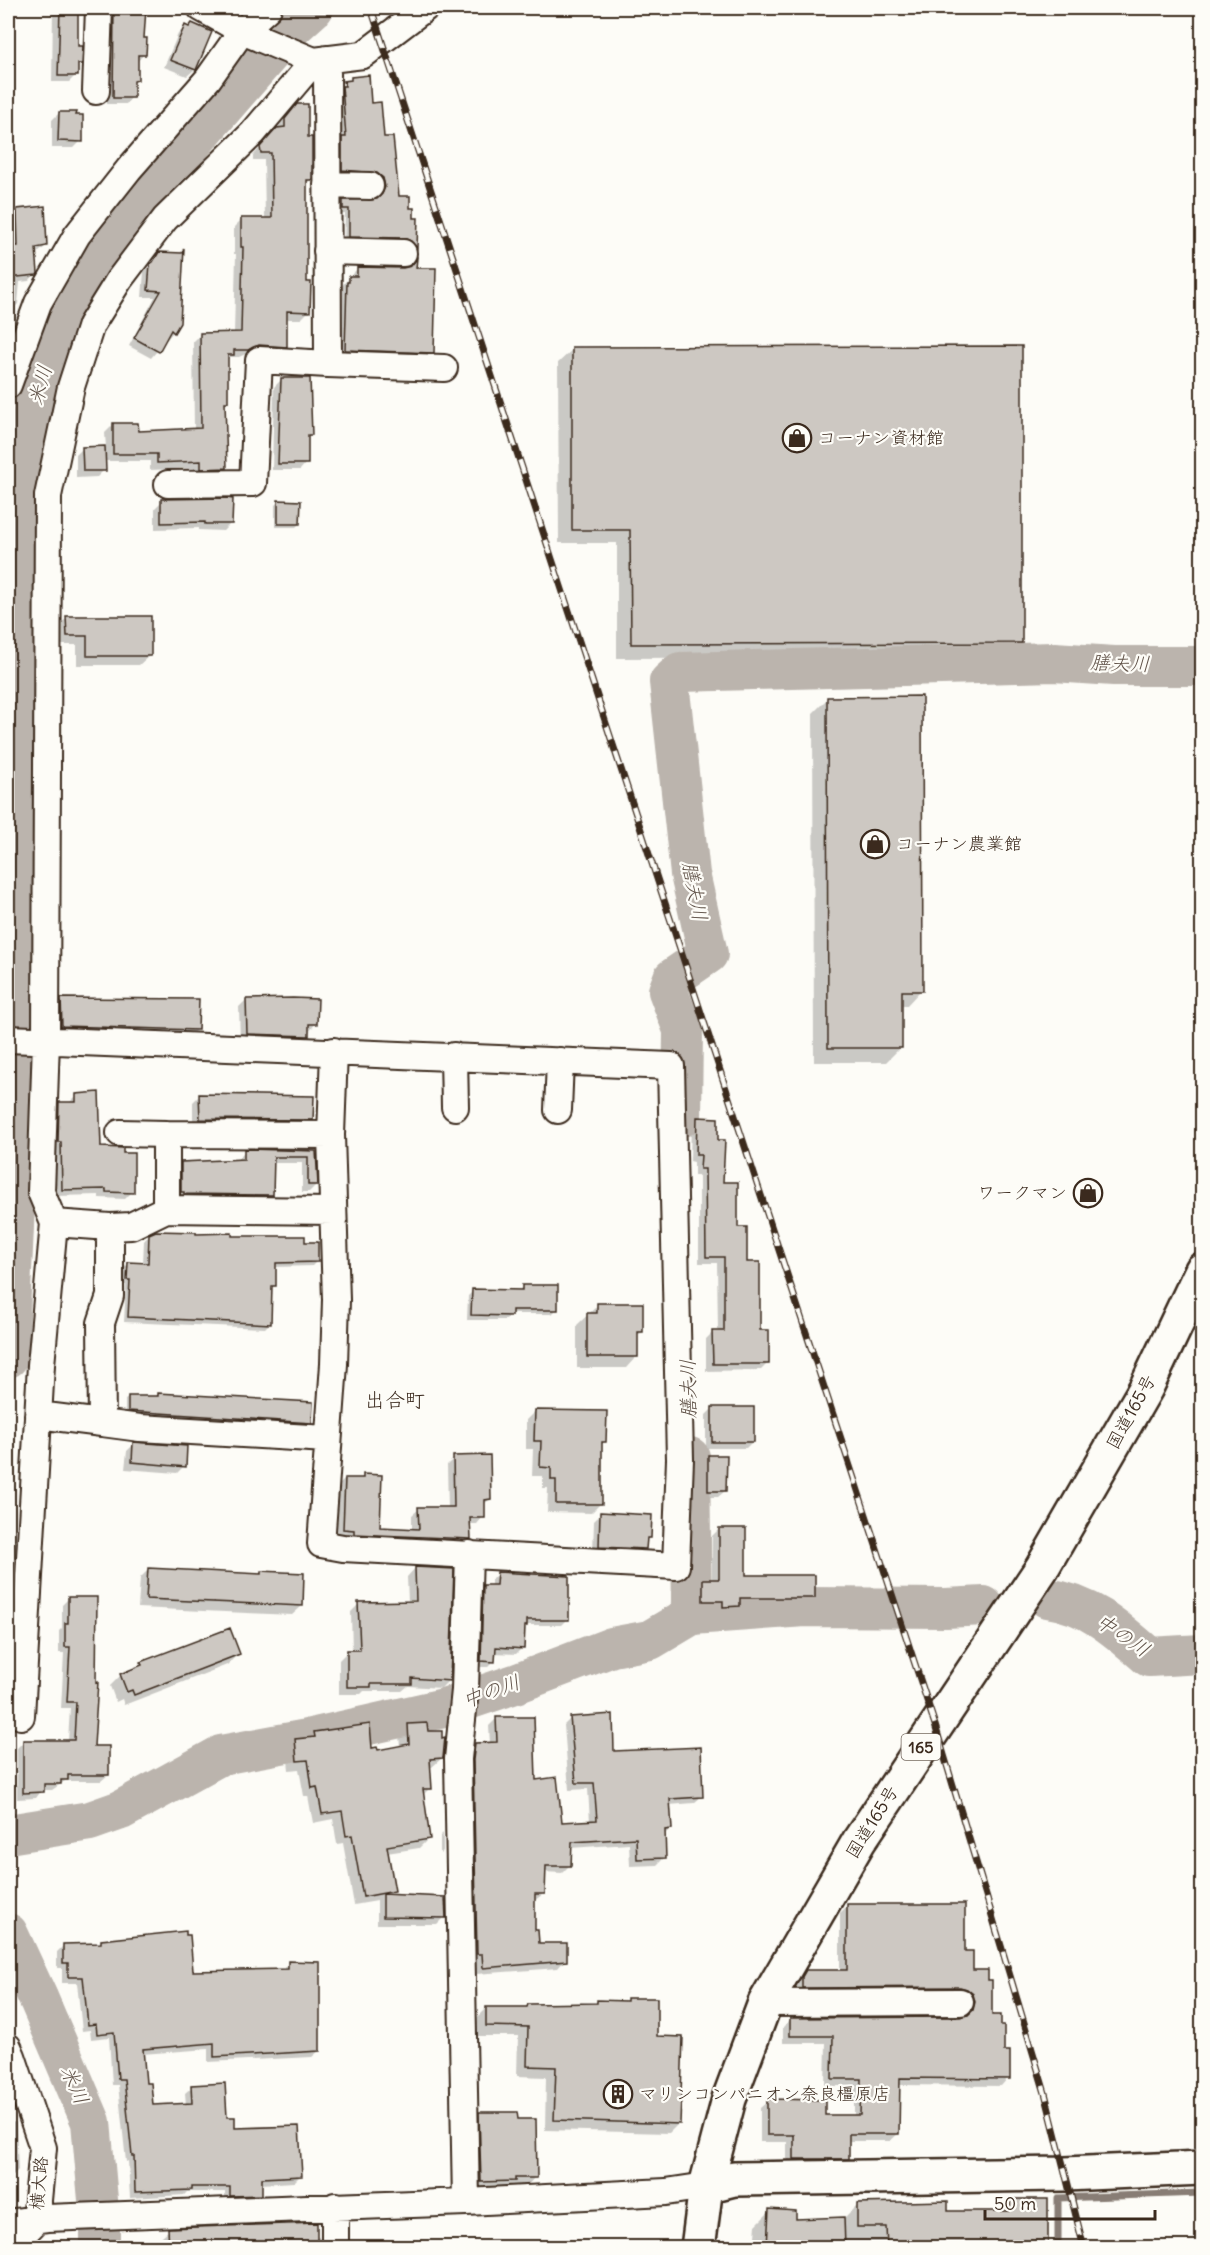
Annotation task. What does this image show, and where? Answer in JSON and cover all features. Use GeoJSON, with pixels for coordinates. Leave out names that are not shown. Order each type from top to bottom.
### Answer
{"type":"FeatureCollection","features":[{"type":"Feature","properties":{"kind":"main road","name":"国道165号"},"geometry":{"type":"LineString","coordinates":[[698,2247],[706,2186],[729,2099],[765,2003],[859,1841],[1042,1568],[1146,1388],[1203,1270]]}},
{"type":"Feature","properties":{"kind":"main road"},"geometry":{"type":"LineString","coordinates":[[706,2186],[734,2179],[1065,2174],[1203,2168]]}},
{"type":"Feature","properties":{"kind":"street"},"geometry":{"type":"LineString","coordinates":[[96,91],[99,8]]}},
{"type":"Feature","properties":{"kind":"street"},"geometry":{"type":"LineString","coordinates":[[201,8],[247,33],[316,59],[363,55],[425,8]]}},
{"type":"Feature","properties":{"kind":"street"},"geometry":{"type":"LineString","coordinates":[[8,385],[38,303],[77,235],[129,169],[268,8]]}},
{"type":"Feature","properties":{"kind":"street"},"geometry":{"type":"LineString","coordinates":[[316,59],[327,184],[328,364]]}},
{"type":"Feature","properties":{"kind":"street"},"geometry":{"type":"LineString","coordinates":[[21,1716],[38,1415],[54,1223],[41,1192],[48,496],[71,387],[91,325],[118,280],[165,219],[253,133],[316,59]]}},
{"type":"Feature","properties":{"kind":"street"},"geometry":{"type":"LineString","coordinates":[[327,184],[370,186]]}},
{"type":"Feature","properties":{"kind":"street"},"geometry":{"type":"LineString","coordinates":[[327,251],[403,253]]}},
{"type":"Feature","properties":{"kind":"street"},"geometry":{"type":"LineString","coordinates":[[168,484],[253,483],[259,360],[444,368]]}},
{"type":"Feature","properties":{"kind":"street"},"geometry":{"type":"LineString","coordinates":[[8,1039],[334,1051],[671,1066],[680,1459],[676,1566],[343,1548],[321,1544],[334,1364],[336,1300],[331,1135],[334,1051]]}},
{"type":"Feature","properties":{"kind":"street"},"geometry":{"type":"LineString","coordinates":[[454,1056],[455,1107]]}},
{"type":"Feature","properties":{"kind":"street"},"geometry":{"type":"LineString","coordinates":[[558,1110],[560,1061]]}},
{"type":"Feature","properties":{"kind":"street"},"geometry":{"type":"LineString","coordinates":[[120,1133],[331,1135]]}},
{"type":"Feature","properties":{"kind":"street"},"geometry":{"type":"LineString","coordinates":[[166,1134],[166,1209]]}},
{"type":"Feature","properties":{"kind":"street"},"geometry":{"type":"LineString","coordinates":[[54,1223],[110,1227],[131,1226],[166,1209],[333,1212]]}},
{"type":"Feature","properties":{"kind":"street"},"geometry":{"type":"LineString","coordinates":[[102,1423],[101,1323],[110,1296],[110,1227]]}},
{"type":"Feature","properties":{"kind":"street"},"geometry":{"type":"LineString","coordinates":[[38,1415],[140,1428],[327,1439]]}},
{"type":"Feature","properties":{"kind":"street"},"geometry":{"type":"LineString","coordinates":[[466,2202],[458,1759],[465,1690],[469,1554]]}},
{"type":"Feature","properties":{"kind":"street"},"geometry":{"type":"LineString","coordinates":[[765,2003],[960,2002]]}},
{"type":"Feature","properties":{"kind":"street","name":"横大路"},"geometry":{"type":"LineString","coordinates":[[8,2047],[43,2148],[36,2221],[22,2235],[19,2247]]}},
{"type":"Feature","properties":{"kind":"street"},"geometry":{"type":"LineString","coordinates":[[8,2223],[131,2214],[666,2192],[706,2186]]}},
{"type":"Feature","properties":{"kind":"street"},"geometry":{"type":"LineString","coordinates":[[335,2206],[336,2247]]}},
{"type":"Feature","properties":{"kind":"building"},"geometry":{"type":"Polygon","coordinates":[[[60,8],[78,8],[78,46],[83,46],[82,64],[78,64],[78,76],[58,76],[60,8]]]}},
{"type":"Feature","properties":{"kind":"building"},"geometry":{"type":"Polygon","coordinates":[[[114,8],[146,8],[144,38],[147,38],[146,55],[138,55],[138,80],[134,81],[134,98],[113,98],[114,8]]]}},
{"type":"Feature","properties":{"kind":"building"},"geometry":{"type":"Polygon","coordinates":[[[192,23],[212,32],[196,70],[170,60],[185,25],[189,27],[192,23]]]}},
{"type":"Feature","properties":{"kind":"building"},"geometry":{"type":"Polygon","coordinates":[[[369,75],[371,103],[381,102],[384,137],[393,137],[399,196],[410,196],[410,208],[414,208],[414,218],[418,218],[417,248],[411,241],[404,238],[349,237],[349,209],[343,209],[343,200],[377,199],[385,187],[383,178],[377,173],[342,170],[342,137],[346,137],[342,86],[345,86],[344,81],[351,80],[351,77],[369,75]]]}},
{"type":"Feature","properties":{"kind":"building"},"geometry":{"type":"Polygon","coordinates":[[[297,104],[308,104],[308,137],[312,137],[312,180],[307,180],[307,282],[311,282],[310,312],[287,311],[287,347],[259,345],[248,350],[234,350],[234,355],[228,355],[228,402],[225,402],[227,468],[201,469],[201,461],[157,463],[157,454],[113,454],[113,423],[138,423],[139,431],[201,428],[200,333],[241,332],[243,247],[241,247],[241,218],[272,218],[271,153],[261,153],[260,147],[277,128],[285,127],[285,119],[297,104]]]}},
{"type":"Feature","properties":{"kind":"building"},"geometry":{"type":"Polygon","coordinates":[[[59,112],[77,112],[76,115],[83,115],[83,142],[58,141],[59,112]]]}},
{"type":"Feature","properties":{"kind":"building"},"geometry":{"type":"Polygon","coordinates":[[[45,206],[47,246],[36,248],[37,275],[8,278],[8,246],[18,246],[17,209],[45,206]]]}},
{"type":"Feature","properties":{"kind":"building"},"geometry":{"type":"Polygon","coordinates":[[[184,248],[180,323],[174,333],[171,330],[159,352],[134,338],[161,291],[148,290],[150,264],[159,252],[182,253],[184,248]]]}},
{"type":"Feature","properties":{"kind":"building"},"geometry":{"type":"Polygon","coordinates":[[[417,258],[416,268],[436,268],[434,353],[345,350],[349,276],[357,276],[357,267],[403,268],[411,266],[417,258]]]}},
{"type":"Feature","properties":{"kind":"building","name":"コーナン資材館"},"geometry":{"type":"Polygon","coordinates":[[[1022,346],[1022,643],[631,644],[630,530],[572,530],[572,347],[1022,346]]]}},
{"type":"Feature","properties":{"kind":"building"},"geometry":{"type":"Polygon","coordinates":[[[281,378],[310,378],[312,435],[308,435],[308,464],[278,464],[281,378]]]}},
{"type":"Feature","properties":{"kind":"building"},"geometry":{"type":"Polygon","coordinates":[[[105,446],[106,471],[83,471],[82,447],[105,446]]]}},
{"type":"Feature","properties":{"kind":"building"},"geometry":{"type":"Polygon","coordinates":[[[161,499],[233,499],[232,524],[161,523],[161,499]]]}},
{"type":"Feature","properties":{"kind":"building"},"geometry":{"type":"Polygon","coordinates":[[[278,500],[301,501],[300,524],[278,524],[278,500]]]}},
{"type":"Feature","properties":{"kind":"building"},"geometry":{"type":"Polygon","coordinates":[[[66,616],[151,616],[151,656],[87,656],[87,636],[67,636],[66,616]]]}},
{"type":"Feature","properties":{"kind":"building","name":"コーナン農業館"},"geometry":{"type":"Polygon","coordinates":[[[922,696],[923,991],[902,991],[902,1048],[828,1048],[827,697],[922,696]]]}},
{"type":"Feature","properties":{"kind":"building"},"geometry":{"type":"Polygon","coordinates":[[[61,998],[199,999],[198,1030],[62,1026],[61,998]]]}},
{"type":"Feature","properties":{"kind":"building"},"geometry":{"type":"Polygon","coordinates":[[[246,999],[318,999],[317,1024],[309,1024],[309,1036],[247,1034],[246,999]]]}},
{"type":"Feature","properties":{"kind":"building"},"geometry":{"type":"Polygon","coordinates":[[[99,1092],[101,1147],[123,1148],[123,1153],[134,1153],[134,1193],[106,1192],[106,1189],[62,1190],[61,1142],[58,1142],[59,1102],[76,1102],[76,1094],[99,1092]]]}},
{"type":"Feature","properties":{"kind":"building"},"geometry":{"type":"Polygon","coordinates":[[[199,1094],[314,1096],[313,1120],[200,1119],[199,1094]]]}},
{"type":"Feature","properties":{"kind":"building"},"geometry":{"type":"Polygon","coordinates":[[[697,1117],[718,1118],[718,1140],[725,1140],[723,1182],[738,1182],[738,1227],[747,1227],[747,1262],[760,1262],[760,1330],[769,1330],[769,1364],[713,1364],[712,1331],[724,1331],[724,1257],[706,1257],[705,1169],[700,1169],[701,1155],[696,1155],[697,1117]]]}},
{"type":"Feature","properties":{"kind":"building"},"geometry":{"type":"Polygon","coordinates":[[[244,1149],[316,1151],[318,1185],[308,1185],[308,1157],[274,1157],[273,1195],[184,1194],[181,1192],[181,1162],[244,1159],[244,1149]]]}},
{"type":"Feature","properties":{"kind":"building"},"geometry":{"type":"Polygon","coordinates":[[[156,1231],[196,1232],[196,1234],[232,1233],[232,1236],[305,1236],[305,1242],[318,1242],[318,1262],[276,1263],[276,1286],[272,1286],[271,1324],[128,1317],[130,1280],[127,1280],[128,1262],[148,1263],[149,1234],[156,1231]]]}},
{"type":"Feature","properties":{"kind":"building"},"geometry":{"type":"Polygon","coordinates":[[[522,1285],[558,1285],[558,1310],[512,1310],[512,1316],[471,1315],[472,1289],[522,1290],[522,1285]]]}},
{"type":"Feature","properties":{"kind":"building"},"geometry":{"type":"Polygon","coordinates":[[[597,1303],[643,1303],[643,1332],[638,1332],[638,1357],[587,1357],[587,1313],[597,1313],[597,1303]]]}},
{"type":"Feature","properties":{"kind":"building"},"geometry":{"type":"Polygon","coordinates":[[[158,1393],[313,1402],[312,1423],[128,1411],[128,1396],[158,1396],[158,1393]]]}},
{"type":"Feature","properties":{"kind":"building"},"geometry":{"type":"Polygon","coordinates":[[[712,1407],[754,1407],[754,1442],[712,1442],[712,1407]]]}},
{"type":"Feature","properties":{"kind":"building"},"geometry":{"type":"Polygon","coordinates":[[[535,1410],[607,1411],[606,1442],[602,1442],[602,1504],[556,1504],[556,1480],[551,1480],[551,1468],[540,1467],[541,1441],[534,1441],[535,1410]]]}},
{"type":"Feature","properties":{"kind":"building"},"geometry":{"type":"Polygon","coordinates":[[[133,1442],[187,1446],[186,1467],[132,1462],[133,1442]]]}},
{"type":"Feature","properties":{"kind":"building"},"geometry":{"type":"Polygon","coordinates":[[[490,1455],[491,1499],[485,1500],[485,1518],[470,1518],[471,1539],[354,1534],[354,1530],[343,1529],[345,1478],[363,1478],[363,1474],[382,1475],[380,1527],[419,1529],[418,1507],[454,1507],[453,1456],[490,1455]]]}},
{"type":"Feature","properties":{"kind":"building"},"geometry":{"type":"Polygon","coordinates":[[[708,1455],[727,1455],[726,1491],[708,1491],[708,1455]]]}},
{"type":"Feature","properties":{"kind":"building"},"geometry":{"type":"Polygon","coordinates":[[[600,1512],[652,1515],[651,1538],[647,1538],[646,1549],[599,1547],[600,1512]]]}},
{"type":"Feature","properties":{"kind":"building"},"geometry":{"type":"Polygon","coordinates":[[[719,1528],[746,1528],[746,1575],[815,1575],[815,1598],[740,1598],[740,1606],[723,1607],[723,1601],[703,1601],[703,1579],[719,1579],[719,1528]]]}},
{"type":"Feature","properties":{"kind":"building"},"geometry":{"type":"Polygon","coordinates":[[[415,1567],[454,1569],[450,1681],[412,1678],[412,1684],[371,1684],[371,1687],[347,1687],[347,1650],[360,1650],[358,1602],[416,1601],[415,1567]]]}},
{"type":"Feature","properties":{"kind":"building"},"geometry":{"type":"Polygon","coordinates":[[[148,1568],[261,1574],[261,1571],[304,1573],[303,1606],[146,1599],[148,1568]]]}},
{"type":"Feature","properties":{"kind":"building"},"geometry":{"type":"Polygon","coordinates":[[[497,1572],[569,1576],[569,1620],[527,1620],[524,1649],[496,1647],[495,1662],[481,1661],[483,1585],[496,1585],[497,1572]]]}},
{"type":"Feature","properties":{"kind":"building"},"geometry":{"type":"Polygon","coordinates":[[[68,1597],[97,1597],[96,1683],[98,1682],[94,1746],[109,1746],[109,1775],[68,1775],[68,1780],[61,1780],[61,1784],[44,1784],[44,1792],[23,1793],[23,1740],[74,1740],[76,1702],[67,1702],[70,1647],[65,1647],[65,1623],[68,1623],[68,1597]]]}},
{"type":"Feature","properties":{"kind":"building"},"geometry":{"type":"Polygon","coordinates":[[[230,1628],[240,1654],[134,1695],[132,1690],[127,1692],[120,1674],[142,1665],[140,1662],[230,1628]]]}},
{"type":"Feature","properties":{"kind":"building"},"geometry":{"type":"Polygon","coordinates":[[[613,1714],[614,1751],[701,1747],[703,1797],[670,1799],[672,1829],[665,1830],[666,1858],[637,1859],[636,1838],[572,1842],[571,1866],[546,1866],[545,1894],[535,1894],[535,1930],[538,1930],[539,1943],[567,1943],[567,1961],[483,1968],[482,1954],[477,1954],[473,1760],[475,1743],[497,1742],[496,1717],[534,1717],[536,1780],[557,1777],[562,1822],[597,1820],[594,1783],[576,1783],[570,1717],[613,1714]]]}},
{"type":"Feature","properties":{"kind":"building"},"geometry":{"type":"Polygon","coordinates":[[[427,1723],[428,1731],[442,1731],[442,1738],[445,1737],[443,1758],[430,1759],[432,1789],[423,1789],[430,1839],[387,1846],[395,1891],[363,1897],[352,1835],[346,1836],[342,1811],[322,1814],[317,1787],[312,1788],[308,1760],[297,1761],[295,1739],[315,1737],[314,1732],[370,1724],[372,1748],[377,1747],[378,1750],[409,1744],[408,1724],[427,1723]]]}},
{"type":"Feature","properties":{"kind":"building"},"geometry":{"type":"Polygon","coordinates":[[[383,1894],[445,1897],[446,1918],[383,1917],[383,1894]]]}},
{"type":"Feature","properties":{"kind":"building"},"geometry":{"type":"Polygon","coordinates":[[[847,1904],[965,1904],[965,1951],[973,1951],[973,1970],[988,1970],[988,1980],[992,1980],[992,2015],[1001,2015],[1001,2025],[1004,2025],[1004,2051],[1010,2051],[1010,2079],[900,2078],[899,2134],[849,2134],[849,2159],[794,2159],[794,2135],[767,2135],[767,2099],[825,2100],[825,2115],[860,2115],[861,2079],[832,2079],[833,2036],[790,2036],[790,2018],[960,2017],[968,2015],[973,2010],[975,2002],[973,1994],[960,1987],[802,1988],[802,1977],[806,1970],[847,1970],[847,1904]]]}},
{"type":"Feature","properties":{"kind":"building"},"geometry":{"type":"Polygon","coordinates":[[[186,1931],[186,1935],[190,1935],[193,1971],[288,1969],[288,1961],[320,1962],[320,2051],[214,2057],[214,2043],[143,2049],[146,2083],[151,2083],[153,2105],[192,2103],[191,2085],[225,2083],[227,2117],[235,2117],[235,2128],[299,2126],[302,2176],[262,2178],[262,2195],[230,2196],[230,2187],[192,2187],[192,2190],[135,2192],[134,2156],[132,2156],[124,2079],[118,2079],[114,2032],[97,2034],[96,2024],[88,2025],[83,1977],[68,1977],[68,1963],[63,1963],[63,1944],[101,1943],[101,1940],[186,1931]]]}},
{"type":"Feature","properties":{"kind":"building","name":"マリンコンパニオン奈良橿原店"},"geometry":{"type":"Polygon","coordinates":[[[627,1998],[657,1998],[657,2036],[683,2037],[680,2124],[554,2120],[556,2067],[527,2066],[528,2027],[486,2026],[486,2007],[597,2003],[597,2000],[627,2001],[627,1998]]]}},
{"type":"Feature","properties":{"kind":"building"},"geometry":{"type":"Polygon","coordinates":[[[479,2112],[517,2112],[518,2119],[536,2119],[537,2178],[481,2182],[479,2112]]]}},
{"type":"Feature","properties":{"kind":"building"},"geometry":{"type":"Polygon","coordinates":[[[1010,2199],[1048,2199],[1048,2247],[887,2247],[886,2227],[857,2227],[857,2203],[948,2201],[948,2211],[1010,2211],[1010,2199]]]}},
{"type":"Feature","properties":{"kind":"building"},"geometry":{"type":"Polygon","coordinates":[[[769,2209],[796,2211],[796,2219],[844,2217],[845,2247],[767,2247],[769,2209]]]}},
{"type":"Feature","properties":{"kind":"building"},"geometry":{"type":"Polygon","coordinates":[[[317,2223],[317,2247],[169,2247],[168,2228],[317,2223]]]}},
{"type":"Feature","properties":{"kind":"waterway","name":"米川"},"geometry":{"type":"LineString","coordinates":[[8,1358],[24,1008],[26,452],[36,392],[43,366],[57,332],[100,250],[294,26],[314,8]]}},
{"type":"Feature","properties":{"kind":"waterway","name":"膳夫川"},"geometry":{"type":"LineString","coordinates":[[682,1117],[683,1030],[668,991],[673,978],[708,954],[690,874],[669,682],[680,672],[1054,662],[1114,666],[1202,666]]}},
{"type":"Feature","properties":{"kind":"waterway","name":"膳夫川"},"geometry":{"type":"LineString","coordinates":[[690,1457],[692,1615]]}},
{"type":"Feature","properties":{"kind":"waterway","name":"中の川"},"geometry":{"type":"LineString","coordinates":[[1047,1598],[1090,1612],[1114,1628],[1149,1657],[1202,1654]]}},
{"type":"Feature","properties":{"kind":"waterway","name":"中の川"},"geometry":{"type":"LineString","coordinates":[[8,1834],[90,1821],[121,1810],[221,1755],[302,1740],[444,1708],[612,1647],[650,1640],[692,1615],[805,1607],[984,1606]]}},
{"type":"Feature","properties":{"kind":"waterway","name":"米川"},"geometry":{"type":"LineString","coordinates":[[8,1933],[91,2122],[100,2222],[100,2248]]}},
{"type":"Feature","properties":{"kind":"waterway"},"geometry":{"type":"LineString","coordinates":[[1058,2248],[1058,2198],[1202,2193]]}},
{"type":"Feature","properties":{"kind":"railway"},"geometry":{"type":"LineString","coordinates":[[371,8],[935,1725],[1045,2093],[1084,2248]]}},
{"type":"Feature","properties":{"kind":"place","name":"コーナン資材館"},"geometry":{"type":"Point","coordinates":[797,438]}},
{"type":"Feature","properties":{"kind":"place","name":"コーナン農業館"},"geometry":{"type":"Point","coordinates":[875,844]}},
{"type":"Feature","properties":{"kind":"place","name":"ワークマン"},"geometry":{"type":"Point","coordinates":[1088,1193]}},
{"type":"Feature","properties":{"kind":"place","name":"マリンコンパニオン奈良橿原店"},"geometry":{"type":"Point","coordinates":[618,2094]}},
{"type":"Feature","properties":{"kind":"district","name":"出合町"},"geometry":{"type":"Point","coordinates":[395,1400]}}]}
